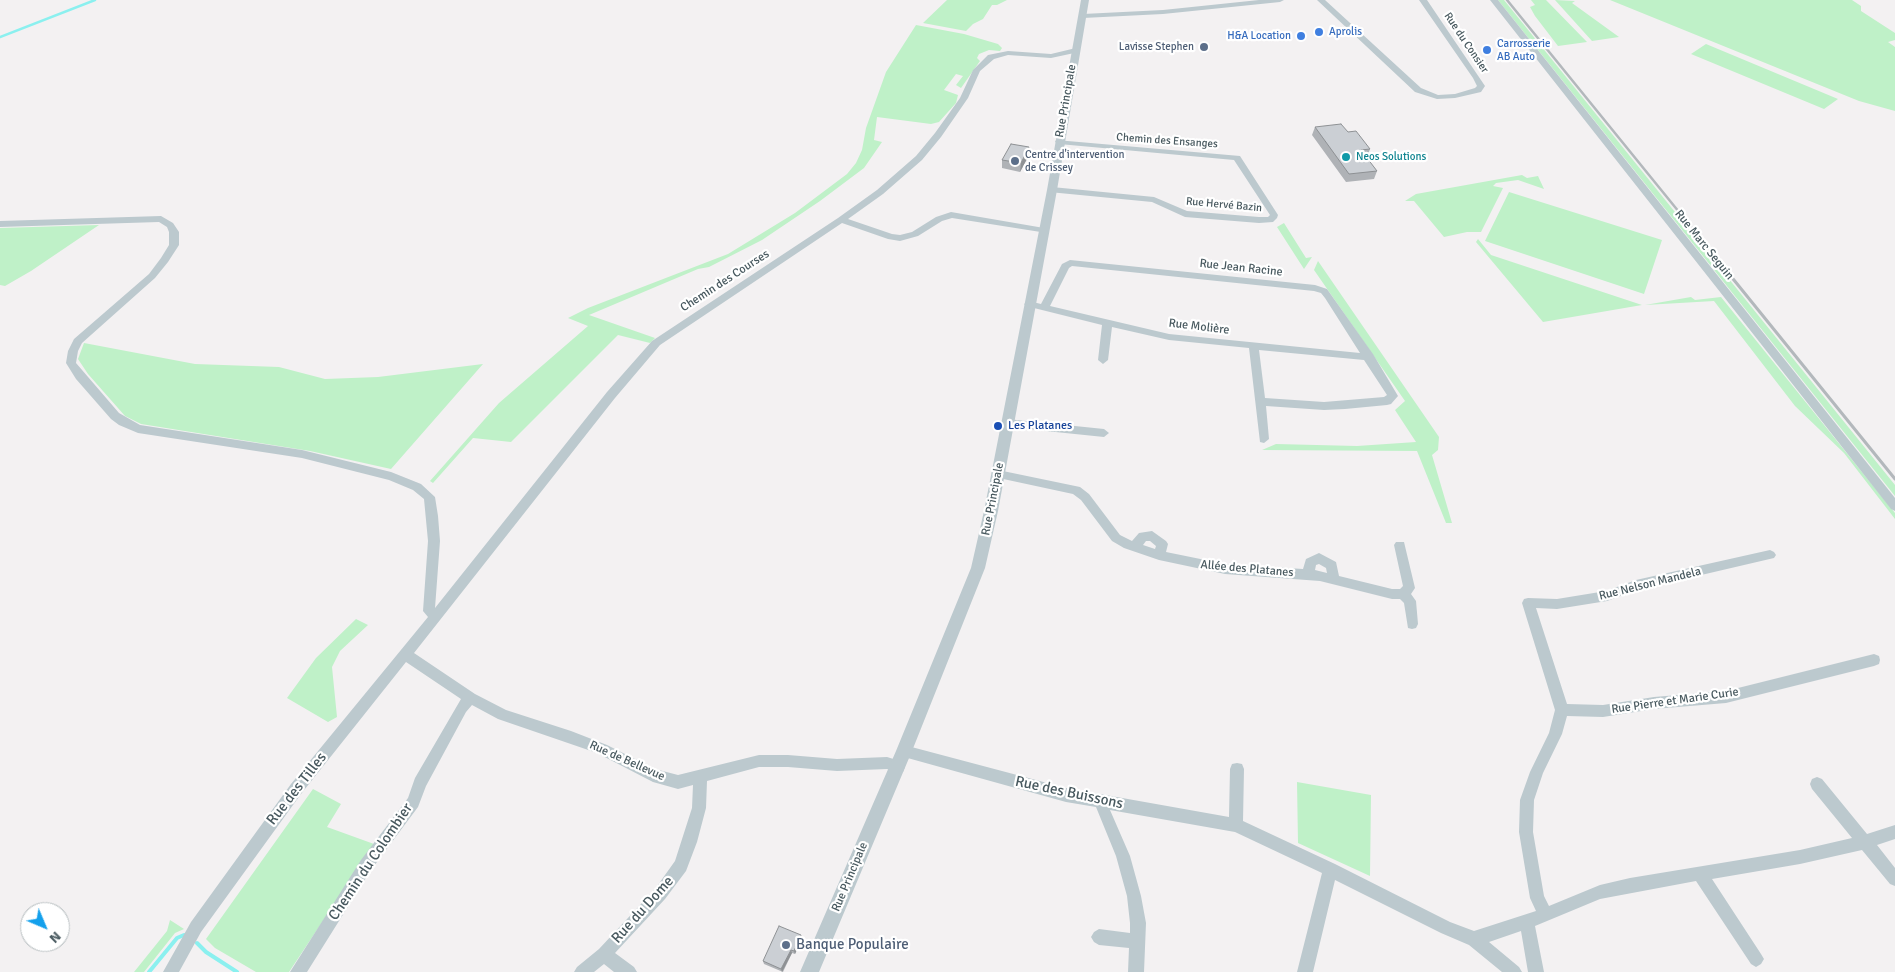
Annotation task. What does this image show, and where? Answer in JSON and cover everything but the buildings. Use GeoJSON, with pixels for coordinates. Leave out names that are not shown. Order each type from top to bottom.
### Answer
{"type":"FeatureCollection","features":[{"type":"Feature","properties":{"kind":"street"},"geometry":{"type":"LineString","coordinates":[[1084,8],[1131,14],[1280,0]]}},
{"type":"Feature","properties":{"kind":"street","name":"Rue du Consier"},"geometry":{"type":"LineString","coordinates":[[1321,0],[1413,86],[1428,95],[1437,97],[1478,90],[1481,86],[1423,0]]}},
{"type":"Feature","properties":{"kind":"street","name":"Rue Marc Seguin"},"geometry":{"type":"LineString","coordinates":[[1494,0],[1895,506]]}},
{"type":"Feature","properties":{"kind":"street","name":"Rue Principale"},"geometry":{"type":"LineString","coordinates":[[809,972],[898,767],[978,568],[1022,349],[1084,8]]}},
{"type":"Feature","properties":{"kind":"street","name":"Chemin des Courses"},"geometry":{"type":"LineString","coordinates":[[436,616],[611,394],[656,343],[880,192],[919,158],[964,98],[977,70],[985,62],[996,55],[1012,53],[1051,56],[1076,50]]}},
{"type":"Feature","properties":{"kind":"street","name":"Chemin des Ensanges"},"geometry":{"type":"LineString","coordinates":[[1059,142],[1233,157],[1240,160],[1258,189]]}},
{"type":"Feature","properties":{"kind":"street","name":"Rue Hervé Bazin"},"geometry":{"type":"LineString","coordinates":[[1052,190],[1154,200],[1185,214],[1270,220],[1274,215],[1258,189]]}},
{"type":"Feature","properties":{"kind":"street"},"geometry":{"type":"LineString","coordinates":[[841,220],[891,237],[900,238],[915,234],[939,219],[951,215],[1044,231]]}},
{"type":"Feature","properties":{"kind":"street"},"geometry":{"type":"LineString","coordinates":[[0,224],[161,219],[170,225],[174,232],[174,245],[165,260],[152,276],[78,341],[73,351],[71,363],[80,376],[123,422],[138,429],[302,454],[391,476],[417,487],[429,497],[434,541],[429,611],[436,616]]}},
{"type":"Feature","properties":{"kind":"street","name":"Rue Jean Racine"},"geometry":{"type":"LineString","coordinates":[[1044,308],[1064,268],[1070,263],[1315,288],[1324,291],[1328,296],[1392,392],[1393,398],[1383,401]]}},
{"type":"Feature","properties":{"kind":"street","name":"Rue Molière"},"geometry":{"type":"LineString","coordinates":[[1029,304],[1169,337],[1368,357]]}},
{"type":"Feature","properties":{"kind":"street"},"geometry":{"type":"LineString","coordinates":[[1103,360],[1107,323]]}},
{"type":"Feature","properties":{"kind":"street"},"geometry":{"type":"LineString","coordinates":[[1254,347],[1264,439]]}},
{"type":"Feature","properties":{"kind":"street"},"geometry":{"type":"LineString","coordinates":[[1260,402],[1324,406],[1383,401]]}},
{"type":"Feature","properties":{"kind":"street"},"geometry":{"type":"LineString","coordinates":[[1007,423],[1104,432]]}},
{"type":"Feature","properties":{"kind":"street","name":"Allée des Platanes"},"geometry":{"type":"LineString","coordinates":[[998,474],[1076,490],[1085,497],[1112,534],[1123,542],[1159,555],[1225,569],[1308,574],[1392,594],[1403,594]]}},
{"type":"Feature","properties":{"kind":"street"},"geometry":{"type":"LineString","coordinates":[[1400,545],[1409,588],[1403,594],[1410,602],[1412,624]]}},
{"type":"Feature","properties":{"kind":"street","name":"Rue Nelson Mandela"},"geometry":{"type":"LineString","coordinates":[[1562,710],[1528,603],[1557,604],[1608,596],[1636,585],[1770,555]]}},
{"type":"Feature","properties":{"kind":"street"},"geometry":{"type":"LineString","coordinates":[[1308,574],[1310,562],[1319,558],[1332,565],[1333,579]]}},
{"type":"Feature","properties":{"kind":"street","name":"Rue des Tilles"},"geometry":{"type":"LineString","coordinates":[[171,972],[196,927],[290,796],[436,616]]}},
{"type":"Feature","properties":{"kind":"street","name":"Rue de Bellevue"},"geometry":{"type":"LineString","coordinates":[[405,654],[470,698],[503,715],[571,737],[602,749],[653,775],[678,782],[700,778],[759,761],[837,765],[886,763],[898,767]]}},
{"type":"Feature","properties":{"kind":"street","name":"Rue Pierre et Marie Curie"},"geometry":{"type":"LineString","coordinates":[[1562,710],[1603,711],[1654,703],[1726,697],[1874,660]]}},
{"type":"Feature","properties":{"kind":"street","name":"Chemin du Colombier"},"geometry":{"type":"LineString","coordinates":[[298,972],[366,865],[412,802],[420,783],[461,708],[470,698]]}},
{"type":"Feature","properties":{"kind":"street"},"geometry":{"type":"LineString","coordinates":[[1546,915],[1537,898],[1527,842],[1527,800],[1537,772],[1555,734],[1562,710]]}},
{"type":"Feature","properties":{"kind":"street","name":"Rue des Buissons"},"geometry":{"type":"LineString","coordinates":[[904,751],[1001,779],[1066,795],[1236,825],[1277,843],[1446,928],[1474,939],[1514,972]]}},
{"type":"Feature","properties":{"kind":"street"},"geometry":{"type":"LineString","coordinates":[[1236,769],[1238,792],[1236,825]]}},
{"type":"Feature","properties":{"kind":"street","name":"Rue du Dome"},"geometry":{"type":"LineString","coordinates":[[582,972],[604,954],[660,894],[681,866],[699,808],[700,778]]}},
{"type":"Feature","properties":{"kind":"street"},"geometry":{"type":"LineString","coordinates":[[1816,784],[1895,879]]}},
{"type":"Feature","properties":{"kind":"street"},"geometry":{"type":"LineString","coordinates":[[1104,801],[1102,810],[1123,856],[1134,896],[1138,923],[1136,972]]}},
{"type":"Feature","properties":{"kind":"street"},"geometry":{"type":"LineString","coordinates":[[1474,939],[1546,915],[1600,892],[1630,884],[1800,857],[1865,842],[1895,832]]}},
{"type":"Feature","properties":{"kind":"street"},"geometry":{"type":"LineString","coordinates":[[1305,972],[1330,869]]}},
{"type":"Feature","properties":{"kind":"street"},"geometry":{"type":"LineString","coordinates":[[1700,874],[1756,959]]}},
{"type":"Feature","properties":{"kind":"street"},"geometry":{"type":"LineString","coordinates":[[1527,922],[1536,972]]}},
{"type":"Feature","properties":{"kind":"street"},"geometry":{"type":"LineString","coordinates":[[1099,937],[1138,942]]}},
{"type":"Feature","properties":{"kind":"street","name":"Rue du Dome"},"geometry":{"type":"LineString","coordinates":[[604,954],[618,966],[630,972]]}},
{"type":"Feature","properties":{"kind":"green space"},"geometry":{"type":"Polygon","coordinates":[[[947,0],[1007,0],[997,5],[992,5],[983,19],[973,24],[966,31],[923,23],[947,0]]]}},
{"type":"Feature","properties":{"kind":"green space"},"geometry":{"type":"Polygon","coordinates":[[[1498,0],[1504,0],[1895,485],[1895,496],[1498,0]]]}},
{"type":"Feature","properties":{"kind":"green space"},"geometry":{"type":"Polygon","coordinates":[[[1531,0],[1546,0],[1587,42],[1558,46],[1535,16],[1530,7],[1535,5],[1531,0]]]}},
{"type":"Feature","properties":{"kind":"green space"},"geometry":{"type":"Polygon","coordinates":[[[1555,0],[1575,1],[1572,3],[1619,37],[1592,41],[1555,0]]]}},
{"type":"Feature","properties":{"kind":"green space"},"geometry":{"type":"Polygon","coordinates":[[[1610,0],[1852,0],[1861,6],[1861,11],[1895,33],[1895,40],[1888,42],[1895,47],[1895,111],[1859,101],[1610,0]]]}},
{"type":"Feature","properties":{"kind":"green space"},"geometry":{"type":"Polygon","coordinates":[[[916,25],[964,34],[998,44],[1002,48],[1000,51],[989,50],[979,54],[977,58],[980,61],[961,88],[956,85],[963,76],[956,74],[944,90],[958,95],[956,103],[939,122],[931,124],[877,117],[874,140],[882,142],[864,168],[820,201],[762,240],[709,267],[698,269],[589,315],[655,338],[650,343],[618,335],[511,442],[473,438],[433,483],[430,481],[499,403],[588,326],[568,318],[588,308],[728,254],[795,213],[847,174],[856,163],[862,150],[866,128],[886,72],[916,25]]]}},
{"type":"Feature","properties":{"kind":"green space"},"geometry":{"type":"Polygon","coordinates":[[[1706,44],[1838,99],[1824,109],[1691,54],[1706,44]]]}},
{"type":"Feature","properties":{"kind":"green space"},"geometry":{"type":"Polygon","coordinates":[[[1522,175],[1527,178],[1538,176],[1544,189],[1518,180],[1496,183],[1493,186],[1503,188],[1481,232],[1467,232],[1444,237],[1414,201],[1405,201],[1416,194],[1522,175]]]}},
{"type":"Feature","properties":{"kind":"green space"},"geometry":{"type":"Polygon","coordinates":[[[1509,192],[1662,240],[1644,294],[1485,241],[1509,192]]]}},
{"type":"Feature","properties":{"kind":"green space"},"geometry":{"type":"Polygon","coordinates":[[[1284,223],[1306,258],[1312,257],[1304,269],[1277,227],[1284,223]]]}},
{"type":"Feature","properties":{"kind":"green space"},"geometry":{"type":"Polygon","coordinates":[[[99,225],[31,271],[5,286],[0,285],[0,228],[99,225]]]}},
{"type":"Feature","properties":{"kind":"green space"},"geometry":{"type":"Polygon","coordinates":[[[1478,239],[1491,255],[1642,305],[1543,322],[1476,242],[1478,239]]]}},
{"type":"Feature","properties":{"kind":"green space"},"geometry":{"type":"Polygon","coordinates":[[[1318,261],[1439,437],[1438,450],[1432,455],[1452,523],[1446,523],[1417,451],[1262,450],[1276,444],[1357,446],[1416,442],[1395,410],[1405,401],[1314,270],[1318,261]]]}},
{"type":"Feature","properties":{"kind":"green space"},"geometry":{"type":"Polygon","coordinates":[[[1691,297],[1695,300],[1721,297],[1895,513],[1895,519],[1844,453],[1795,406],[1714,301],[1645,305],[1691,297]]]}},
{"type":"Feature","properties":{"kind":"green space"},"geometry":{"type":"Polygon","coordinates":[[[84,343],[195,364],[279,367],[325,379],[378,377],[483,364],[391,469],[310,451],[141,424],[125,416],[88,374],[78,359],[84,343]]]}},
{"type":"Feature","properties":{"kind":"green space"},"geometry":{"type":"Polygon","coordinates":[[[356,619],[368,625],[340,651],[332,667],[337,717],[328,722],[287,698],[316,658],[356,619]]]}},
{"type":"Feature","properties":{"kind":"green space"},"geometry":{"type":"Polygon","coordinates":[[[1297,782],[1371,795],[1370,876],[1298,843],[1297,782]]]}},
{"type":"Feature","properties":{"kind":"green space"},"geometry":{"type":"Polygon","coordinates":[[[313,789],[341,804],[327,827],[374,844],[289,972],[256,972],[215,948],[206,939],[313,789]]]}},
{"type":"Feature","properties":{"kind":"green space"},"geometry":{"type":"Polygon","coordinates":[[[170,920],[184,929],[175,933],[144,972],[134,972],[167,931],[170,920]]]}},
{"type":"Feature","properties":{"kind":"waterway"},"geometry":{"type":"LineString","coordinates":[[0,37],[95,0]]}},
{"type":"Feature","properties":{"kind":"waterway"},"geometry":{"type":"LineString","coordinates":[[149,972],[177,938],[184,935]]}},
{"type":"Feature","properties":{"kind":"waterway"},"geometry":{"type":"LineString","coordinates":[[197,943],[206,952],[237,972]]}},
{"type":"Feature","properties":{"kind":"railway"},"geometry":{"type":"LineString","coordinates":[[1507,0],[1705,244]]}},
{"type":"Feature","properties":{"kind":"railway"},"geometry":{"type":"LineString","coordinates":[[1704,243],[1895,479]]}},
{"type":"Feature","properties":{"kind":"place","name":"Aprolis"},"geometry":{"type":"Point","coordinates":[1319,32]}},
{"type":"Feature","properties":{"kind":"place","name":"H&A Location"},"geometry":{"type":"Point","coordinates":[1301,36]}},
{"type":"Feature","properties":{"kind":"place","name":"Lavisse Stephen"},"geometry":{"type":"Point","coordinates":[1204,47]}},
{"type":"Feature","properties":{"kind":"place","name":"Carrosserie AB Auto"},"geometry":{"type":"Point","coordinates":[1487,50]}},
{"type":"Feature","properties":{"kind":"place","name":"Neos Solutions"},"geometry":{"type":"Point","coordinates":[1346,157]}},
{"type":"Feature","properties":{"kind":"place","name":"Centre d'intervention de Crissey"},"geometry":{"type":"Point","coordinates":[1015,161]}},
{"type":"Feature","properties":{"kind":"place","name":"Les Platanes"},"geometry":{"type":"Point","coordinates":[998,426]}},
{"type":"Feature","properties":{"kind":"place","name":"Banque Populaire"},"geometry":{"type":"Point","coordinates":[786,945]}}]}
